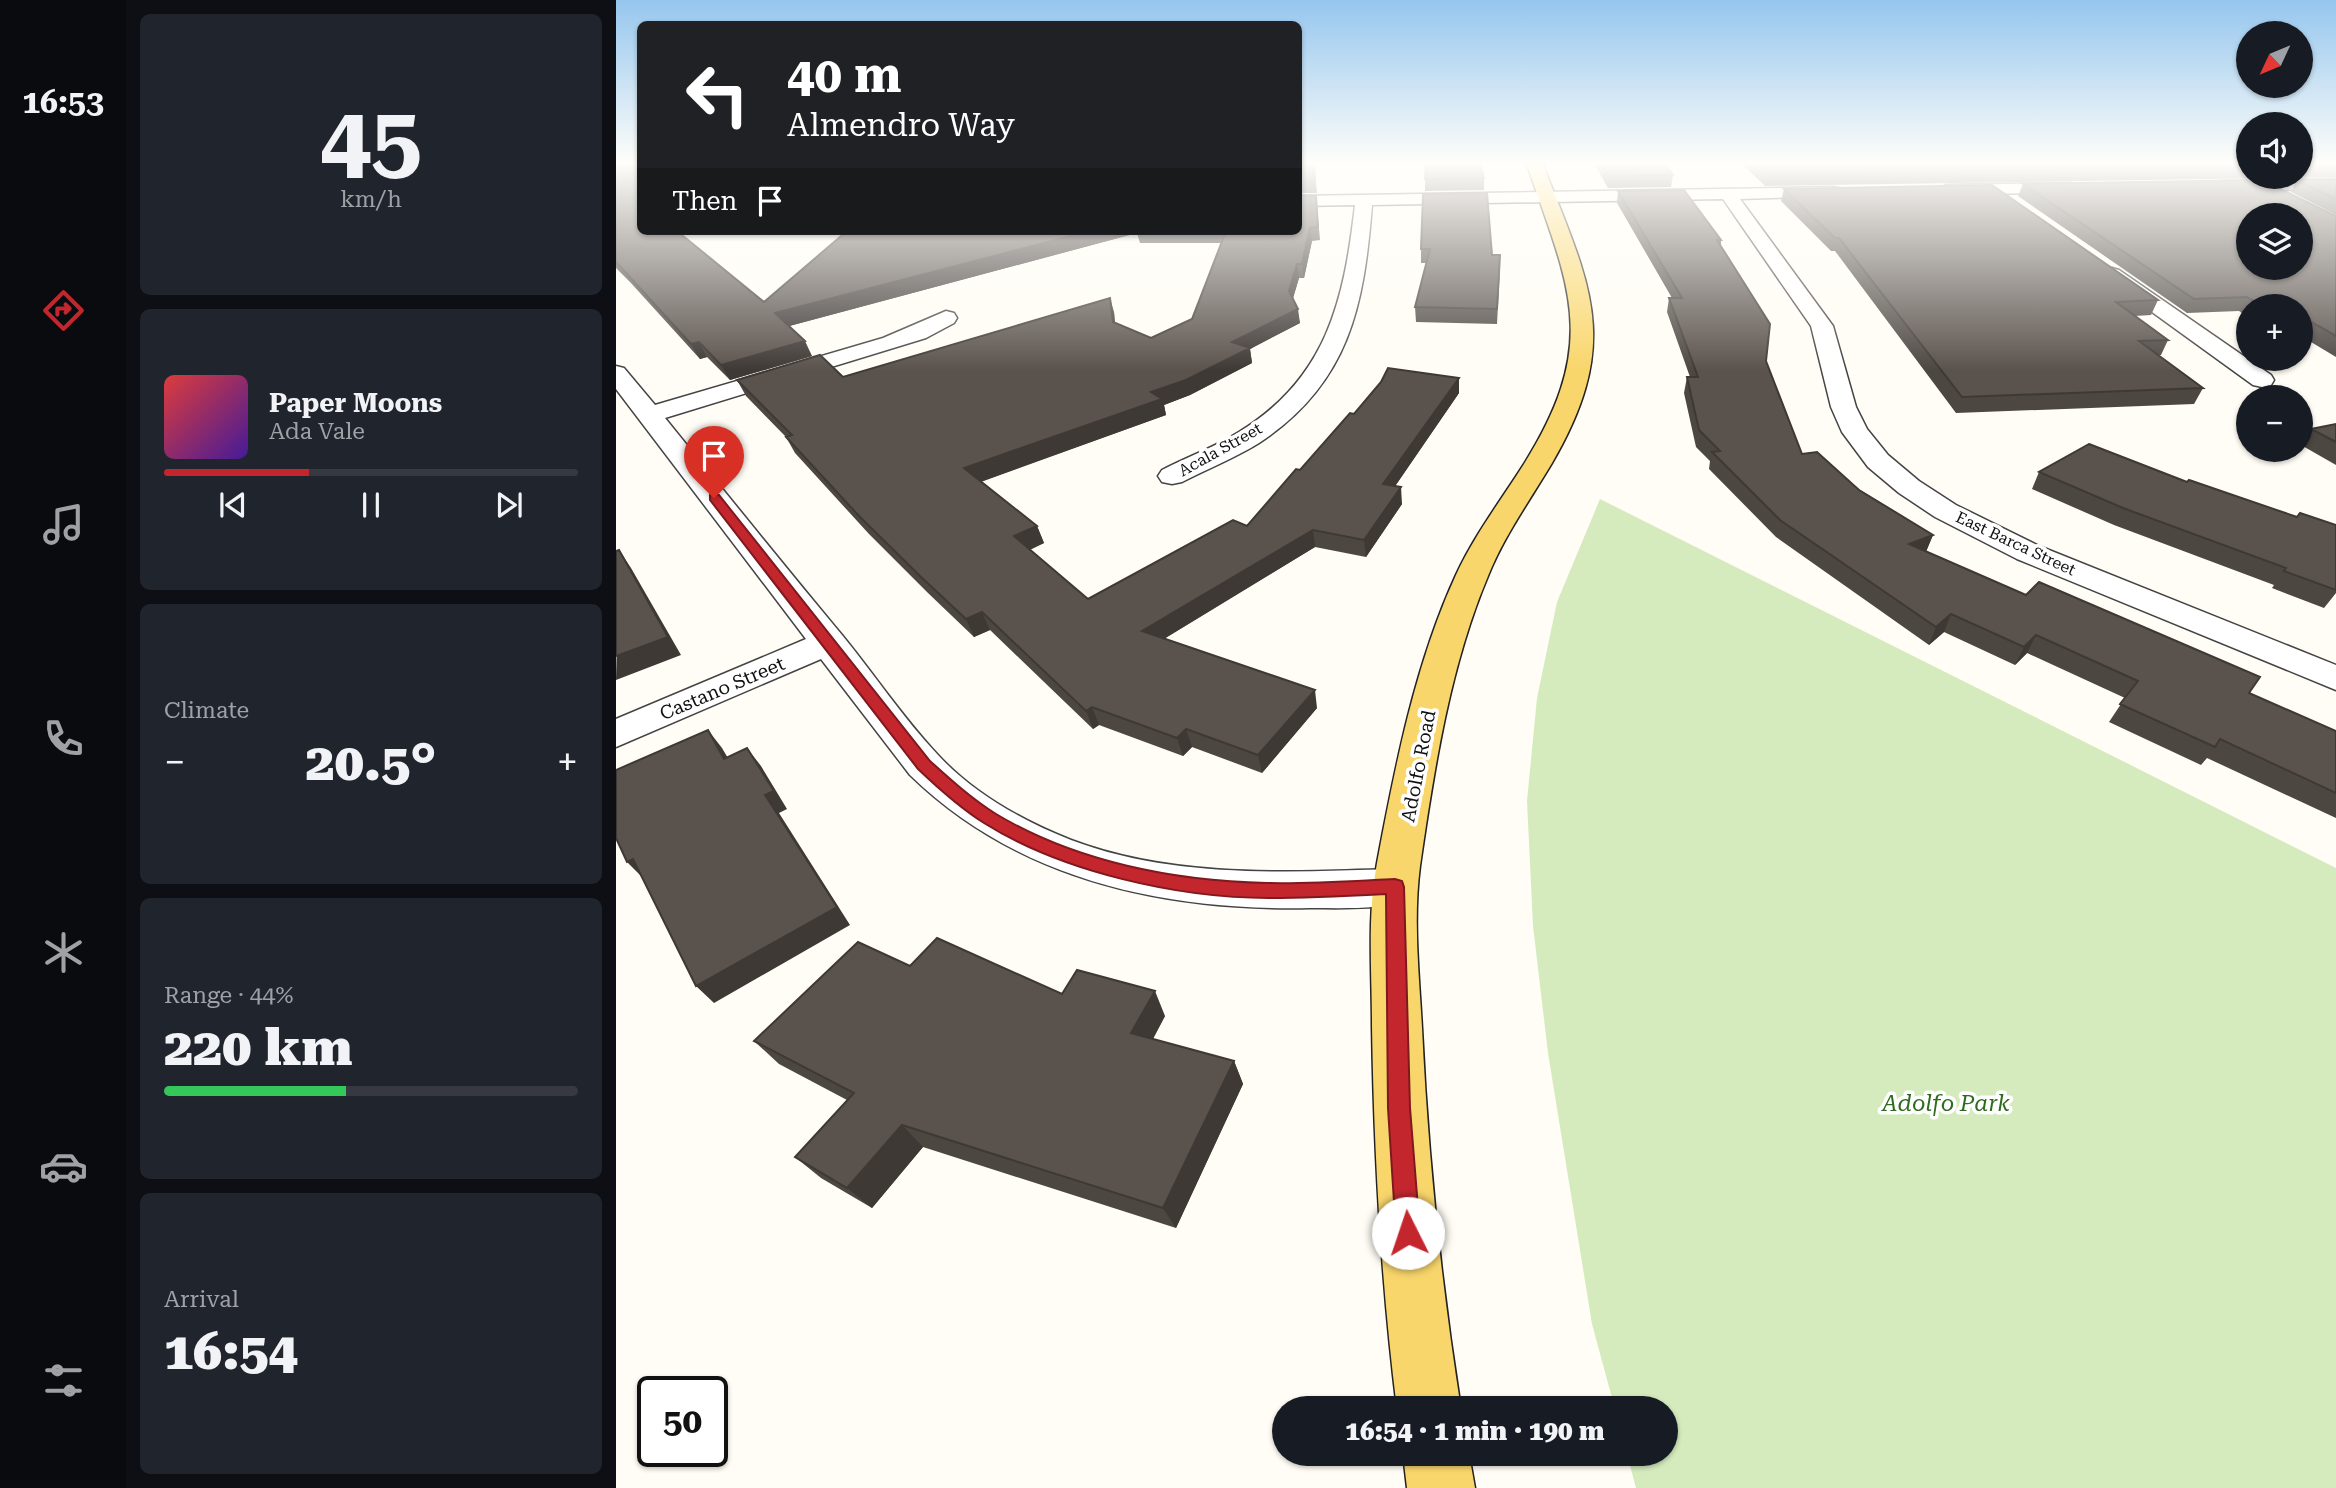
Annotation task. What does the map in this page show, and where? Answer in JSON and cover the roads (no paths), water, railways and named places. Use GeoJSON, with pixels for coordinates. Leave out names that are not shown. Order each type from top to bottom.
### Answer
{"type":"FeatureCollection","features":[{"type":"Feature","properties":{"kind":"main road","name":"Adolfo Road"},"geometry":{"type":"LineString","coordinates":[[1427,1396],[1414,1307],[1399,1108],[1395,887],[1430,704],[1450,634],[1473,574],[1498,525],[1567,409],[1579,374],[1583,344],[1583,307],[1576,276],[1559,231]]}},
{"type":"Feature","properties":{"kind":"main road"},"geometry":{"type":"LineString","coordinates":[[1438,1466],[1441,1488]]}},
{"type":"Feature","properties":{"kind":"street","name":"Acala Street"},"geometry":{"type":"LineString","coordinates":[[1172,476],[1249,437],[1280,413],[1314,378],[1331,352],[1344,322],[1353,290],[1360,231]]}},
{"type":"Feature","properties":{"kind":"street","name":"East Barca Street"},"geometry":{"type":"LineString","coordinates":[[1754,231],[1822,326],[1830,346],[1844,410],[1855,432],[1875,457],[1904,483],[1991,535],[2336,678]]}},
{"type":"Feature","properties":{"kind":"street"},"geometry":{"type":"LineString","coordinates":[[2094,261],[2262,380]]}},
{"type":"Feature","properties":{"kind":"street"},"geometry":{"type":"LineString","coordinates":[[649,415],[891,343],[946,318]]}},
{"type":"Feature","properties":{"kind":"street"},"geometry":{"type":"LineString","coordinates":[[616,373],[924,765],[956,795],[992,820],[1071,857],[1118,871],[1181,883],[1267,890],[1395,887]]}},
{"type":"Feature","properties":{"kind":"street","name":"Castano Street"},"geometry":{"type":"LineString","coordinates":[[616,734],[829,642]]}},
{"type":"Feature","properties":{"kind":"park label","name":"Adolfo Park"},"geometry":{"type":"Point","coordinates":[1946,1103]}}]}
